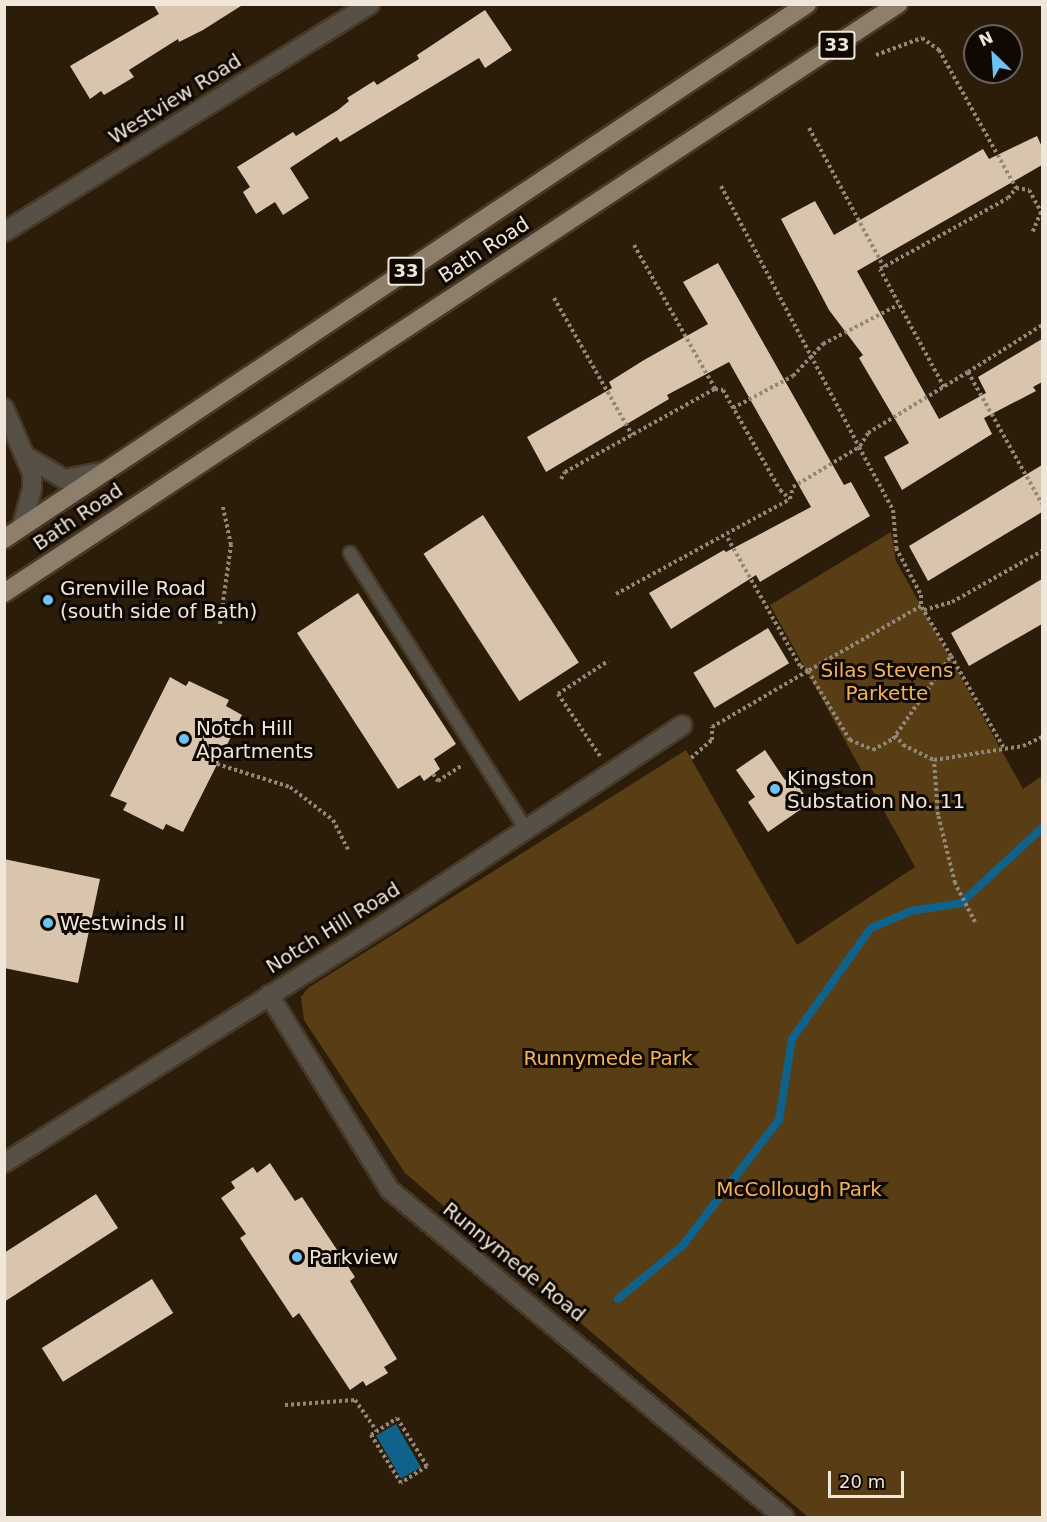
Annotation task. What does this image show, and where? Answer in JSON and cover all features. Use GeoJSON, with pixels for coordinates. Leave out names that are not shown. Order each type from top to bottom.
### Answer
{"type":"FeatureCollection","features":[{"type":"Feature","properties":{"kind":"main road","name":"Bath Road"},"geometry":{"type":"LineString","coordinates":[[4,539],[807,4]]}},
{"type":"Feature","properties":{"kind":"main road","name":"Bath Road"},"geometry":{"type":"LineString","coordinates":[[4,593],[898,4]]}},
{"type":"Feature","properties":{"kind":"street","name":"Westview Road"},"geometry":{"type":"LineString","coordinates":[[4,232],[370,4]]}},
{"type":"Feature","properties":{"kind":"street"},"geometry":{"type":"LineString","coordinates":[[4,408],[27,457],[32,489],[22,527]]}},
{"type":"Feature","properties":{"kind":"street"},"geometry":{"type":"LineString","coordinates":[[27,457],[64,479],[106,471]]}},
{"type":"Feature","properties":{"kind":"street","name":"Notch Hill Road"},"geometry":{"type":"LineString","coordinates":[[4,1163],[526,829],[682,725]]}},
{"type":"Feature","properties":{"kind":"street","name":"Runnymede Road"},"geometry":{"type":"LineString","coordinates":[[269,995],[390,1190],[785,1518]]}},
{"type":"Feature","properties":{"kind":"lane"},"geometry":{"type":"LineString","coordinates":[[350,553],[526,829]]}},
{"type":"Feature","properties":{"kind":"path"},"geometry":{"type":"LineString","coordinates":[[876,55],[922,38],[939,50],[1016,188]]}},
{"type":"Feature","properties":{"kind":"path"},"geometry":{"type":"LineString","coordinates":[[809,128],[884,267]]}},
{"type":"Feature","properties":{"kind":"path"},"geometry":{"type":"LineString","coordinates":[[721,186],[814,356],[892,510],[896,548],[921,595],[922,608],[1005,750]]}},
{"type":"Feature","properties":{"kind":"path"},"geometry":{"type":"LineString","coordinates":[[1016,188],[1029,190],[1041,212],[1032,232]]}},
{"type":"Feature","properties":{"kind":"path"},"geometry":{"type":"LineString","coordinates":[[944,387],[880,269],[1008,198],[1016,188]]}},
{"type":"Feature","properties":{"kind":"path"},"geometry":{"type":"LineString","coordinates":[[634,245],[715,389]]}},
{"type":"Feature","properties":{"kind":"path"},"geometry":{"type":"LineString","coordinates":[[554,298],[632,435]]}},
{"type":"Feature","properties":{"kind":"path"},"geometry":{"type":"LineString","coordinates":[[733,408],[793,376],[824,344],[898,304]]}},
{"type":"Feature","properties":{"kind":"path"},"geometry":{"type":"LineString","coordinates":[[616,594],[790,499],[793,488],[859,447],[868,433],[1042,325]]}},
{"type":"Feature","properties":{"kind":"path"},"geometry":{"type":"LineString","coordinates":[[968,372],[1042,504]]}},
{"type":"Feature","properties":{"kind":"path"},"geometry":{"type":"LineString","coordinates":[[561,479],[565,472],[715,389],[723,390],[780,490],[790,499]]}},
{"type":"Feature","properties":{"kind":"path"},"geometry":{"type":"LineString","coordinates":[[220,624],[231,545],[223,507]]}},
{"type":"Feature","properties":{"kind":"path"},"geometry":{"type":"LineString","coordinates":[[726,535],[800,666],[808,671],[850,740],[873,750],[895,735],[951,656]]}},
{"type":"Feature","properties":{"kind":"path"},"geometry":{"type":"LineString","coordinates":[[691,758],[712,740],[712,727],[922,608],[952,602],[1042,551]]}},
{"type":"Feature","properties":{"kind":"path"},"geometry":{"type":"LineString","coordinates":[[608,661],[558,694],[610,772]]}},
{"type":"Feature","properties":{"kind":"path"},"geometry":{"type":"LineString","coordinates":[[895,735],[903,745],[934,760],[1005,750],[1042,737]]}},
{"type":"Feature","properties":{"kind":"path"},"geometry":{"type":"LineString","coordinates":[[934,760],[938,815],[955,883],[975,922]]}},
{"type":"Feature","properties":{"kind":"path"},"geometry":{"type":"LineString","coordinates":[[217,764],[290,787],[333,820],[348,849]]}},
{"type":"Feature","properties":{"kind":"path"},"geometry":{"type":"LineString","coordinates":[[285,1405],[354,1400],[377,1431]]}},
{"type":"Feature","properties":{"kind":"path"},"geometry":{"type":"LineString","coordinates":[[398,1418],[427,1466],[400,1483],[371,1435],[377,1431],[398,1418]]}},
{"type":"Feature","properties":{"kind":"green space","name":"McCollough Park"},"geometry":{"type":"Polygon","coordinates":[[[891,532],[896,561],[1023,789],[1042,776],[1042,1517],[808,1517],[405,1173],[304,1020],[301,997],[308,988],[686,750],[797,945],[915,867],[770,605],[891,532]]]}},
{"type":"Feature","properties":{"kind":"water"},"geometry":{"type":"Polygon","coordinates":[[[396,1424],[421,1467],[401,1479],[376,1436],[396,1424]]]}},
{"type":"Feature","properties":{"kind":"building"},"geometry":{"type":"Polygon","coordinates":[[[153,4],[244,4],[203,30],[179,42],[178,39],[129,70],[134,77],[104,95],[101,91],[90,99],[70,66],[159,14],[153,4]]]}},
{"type":"Feature","properties":{"kind":"building"},"geometry":{"type":"Polygon","coordinates":[[[485,10],[512,50],[485,68],[479,58],[340,142],[337,137],[290,168],[309,198],[283,215],[275,202],[256,214],[243,192],[250,187],[237,167],[293,132],[296,136],[338,110],[349,101],[347,98],[374,81],[377,85],[419,59],[417,55],[485,10]]]}},
{"type":"Feature","properties":{"kind":"building"},"geometry":{"type":"Polygon","coordinates":[[[1037,136],[1042,147],[1042,165],[857,271],[939,419],[986,393],[978,377],[1042,339],[1042,382],[1033,387],[1036,391],[984,418],[992,434],[902,490],[884,457],[909,443],[859,358],[863,355],[829,310],[781,219],[815,201],[834,235],[983,149],[989,159],[1037,136]]]}},
{"type":"Feature","properties":{"kind":"building"},"geometry":{"type":"Polygon","coordinates":[[[718,263],[844,485],[851,482],[870,516],[760,582],[756,575],[671,629],[649,593],[724,550],[726,552],[811,507],[729,362],[667,395],[669,399],[546,472],[527,437],[612,388],[609,382],[708,324],[683,282],[718,263]]]}},
{"type":"Feature","properties":{"kind":"building"},"geometry":{"type":"Polygon","coordinates":[[[1042,465],[1042,512],[928,581],[909,546],[1042,465]]]}},
{"type":"Feature","properties":{"kind":"building"},"geometry":{"type":"Polygon","coordinates":[[[483,515],[579,663],[519,701],[423,554],[483,515]]]}},
{"type":"Feature","properties":{"kind":"building"},"geometry":{"type":"Polygon","coordinates":[[[1042,579],[1042,624],[969,666],[951,633],[1042,579]]]}},
{"type":"Feature","properties":{"kind":"building"},"geometry":{"type":"Polygon","coordinates":[[[358,593],[456,744],[434,759],[440,769],[424,781],[420,775],[398,789],[297,633],[358,593]]]}},
{"type":"Feature","properties":{"kind":"building"},"geometry":{"type":"Polygon","coordinates":[[[768,628],[789,663],[715,708],[693,673],[768,628]]]}},
{"type":"Feature","properties":{"kind":"building","name":"Notch Hill Apartments"},"geometry":{"type":"Polygon","coordinates":[[[170,677],[186,686],[189,681],[229,700],[226,706],[242,715],[183,832],[166,824],[163,830],[123,810],[127,803],[110,796],[170,677]]]}},
{"type":"Feature","properties":{"kind":"building","name":"Kingston Substation No. 11"},"geometry":{"type":"Polygon","coordinates":[[[765,750],[785,780],[791,776],[810,803],[768,832],[748,802],[755,797],[736,770],[765,750]]]}},
{"type":"Feature","properties":{"kind":"building","name":"Westwinds II"},"geometry":{"type":"Polygon","coordinates":[[[4,859],[100,879],[78,983],[4,968],[4,859]]]}},
{"type":"Feature","properties":{"kind":"building","name":"Parkview"},"geometry":{"type":"Polygon","coordinates":[[[270,1163],[295,1201],[302,1197],[355,1277],[350,1281],[397,1359],[384,1367],[388,1373],[366,1386],[363,1381],[350,1390],[299,1313],[293,1318],[240,1238],[246,1234],[221,1198],[235,1188],[231,1182],[253,1167],[257,1173],[270,1163]]]}},
{"type":"Feature","properties":{"kind":"building"},"geometry":{"type":"Polygon","coordinates":[[[96,1194],[118,1228],[4,1302],[4,1253],[96,1194]]]}},
{"type":"Feature","properties":{"kind":"building"},"geometry":{"type":"Polygon","coordinates":[[[152,1279],[173,1313],[63,1382],[42,1348],[152,1279]]]}},
{"type":"Feature","properties":{"kind":"waterway"},"geometry":{"type":"LineString","coordinates":[[618,1299],[683,1245],[779,1120],[792,1039],[871,928],[911,911],[961,903],[1042,828]]}},
{"type":"Feature","properties":{"kind":"place","name":"Grenville Road (south side of Bath)"},"geometry":{"type":"Point","coordinates":[48,600]}},
{"type":"Feature","properties":{"kind":"place","name":"Notch Hill Apartments"},"geometry":{"type":"Point","coordinates":[184,739]}},
{"type":"Feature","properties":{"kind":"place","name":"Kingston Substation No. 11"},"geometry":{"type":"Point","coordinates":[775,789]}},
{"type":"Feature","properties":{"kind":"place","name":"Westwinds II"},"geometry":{"type":"Point","coordinates":[48,923]}},
{"type":"Feature","properties":{"kind":"place","name":"Parkview"},"geometry":{"type":"Point","coordinates":[297,1257]}},
{"type":"Feature","properties":{"kind":"park label","name":"Silas Stevens Parkette"},"geometry":{"type":"Point","coordinates":[887,682]}},
{"type":"Feature","properties":{"kind":"park label","name":"Runnymede Park"},"geometry":{"type":"Point","coordinates":[608,1058]}}]}
